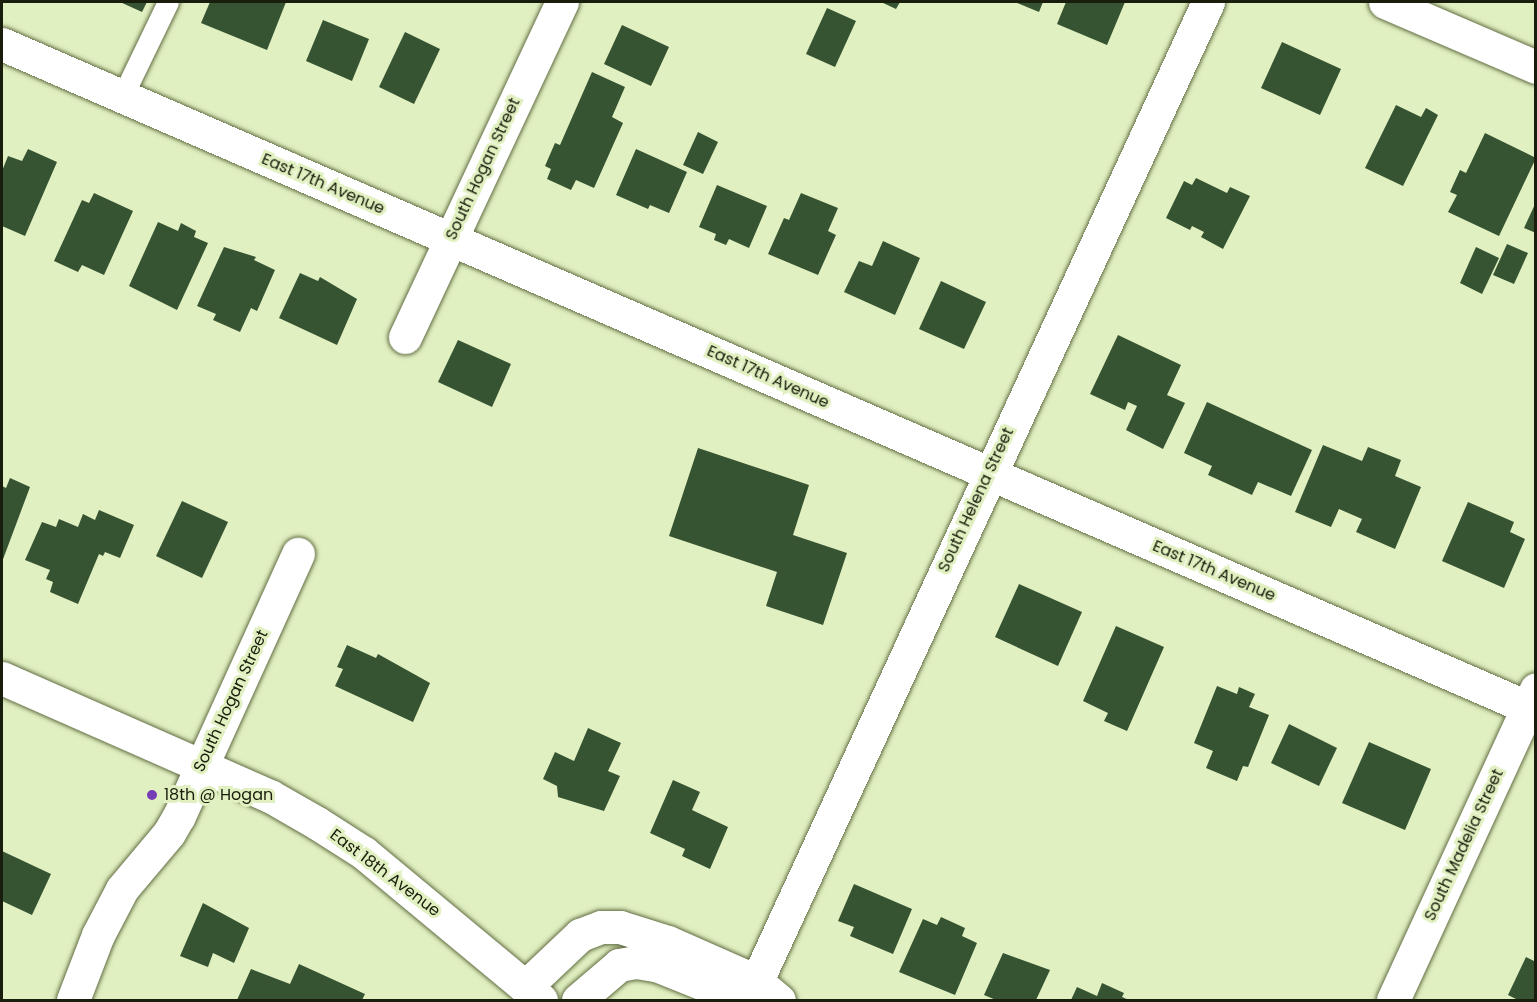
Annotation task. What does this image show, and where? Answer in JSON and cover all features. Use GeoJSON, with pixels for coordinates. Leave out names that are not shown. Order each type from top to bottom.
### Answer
{"type":"FeatureCollection","features":[{"type":"Feature","properties":{"kind":"street","name":"South Hogan Street"},"geometry":{"type":"LineString","coordinates":[[405,337],[562,2]]}},
{"type":"Feature","properties":{"kind":"street","name":"South Helena Street"},"geometry":{"type":"LineString","coordinates":[[757,996],[988,473],[1208,2]]}},
{"type":"Feature","properties":{"kind":"street"},"geometry":{"type":"LineString","coordinates":[[1385,2],[1536,67]]}},
{"type":"Feature","properties":{"kind":"street","name":"East 17th Avenue"},"geometry":{"type":"LineString","coordinates":[[2,44],[988,473],[1533,702]]}},
{"type":"Feature","properties":{"kind":"street","name":"South Hogan Street"},"geometry":{"type":"LineString","coordinates":[[73,1000],[98,935],[122,889],[169,833],[298,554]]}},
{"type":"Feature","properties":{"kind":"street","name":"East 18th Avenue"},"geometry":{"type":"LineString","coordinates":[[2,678],[270,796],[364,853],[533,994],[564,947],[601,927],[642,932],[757,996]]}},
{"type":"Feature","properties":{"kind":"street","name":"South Madelia Street"},"geometry":{"type":"LineString","coordinates":[[1393,1000],[1533,702]]}},
{"type":"Feature","properties":{"kind":"street"},"geometry":{"type":"LineString","coordinates":[[578,1000],[619,965],[636,962],[656,965],[757,996]]}},
{"type":"Feature","properties":{"kind":"lane"},"geometry":{"type":"LineString","coordinates":[[122,97],[168,2]]}},
{"type":"Feature","properties":{"kind":"building"},"geometry":{"type":"Polygon","coordinates":[[[120,2],[147,2],[142,12],[120,2]]]}},
{"type":"Feature","properties":{"kind":"building"},"geometry":{"type":"Polygon","coordinates":[[[210,2],[286,2],[267,50],[201,23],[210,2]]]}},
{"type":"Feature","properties":{"kind":"building"},"geometry":{"type":"Polygon","coordinates":[[[881,2],[900,2],[896,9],[881,2]]]}},
{"type":"Feature","properties":{"kind":"building"},"geometry":{"type":"Polygon","coordinates":[[[1015,2],[1043,2],[1039,12],[1015,2]]]}},
{"type":"Feature","properties":{"kind":"building"},"geometry":{"type":"Polygon","coordinates":[[[1066,2],[1125,2],[1107,45],[1057,24],[1066,2]]]}},
{"type":"Feature","properties":{"kind":"building"},"geometry":{"type":"Polygon","coordinates":[[[827,8],[856,21],[835,67],[806,54],[827,8]]]}},
{"type":"Feature","properties":{"kind":"building"},"geometry":{"type":"Polygon","coordinates":[[[323,20],[369,39],[352,81],[306,61],[323,20]]]}},
{"type":"Feature","properties":{"kind":"building"},"geometry":{"type":"Polygon","coordinates":[[[622,25],[669,47],[651,86],[604,64],[622,25]]]}},
{"type":"Feature","properties":{"kind":"building"},"geometry":{"type":"Polygon","coordinates":[[[405,32],[440,49],[414,104],[379,87],[405,32]]]}},
{"type":"Feature","properties":{"kind":"building"},"geometry":{"type":"Polygon","coordinates":[[[1282,42],[1341,69],[1320,115],[1261,88],[1282,42]]]}},
{"type":"Feature","properties":{"kind":"building"},"geometry":{"type":"Polygon","coordinates":[[[592,72],[625,87],[612,117],[623,123],[594,188],[576,180],[571,190],[547,179],[551,169],[545,166],[555,143],[560,145],[592,72]]]}},
{"type":"Feature","properties":{"kind":"building"},"geometry":{"type":"Polygon","coordinates":[[[1396,105],[1421,117],[1426,108],[1438,115],[1403,186],[1365,168],[1396,105]]]}},
{"type":"Feature","properties":{"kind":"building"},"geometry":{"type":"Polygon","coordinates":[[[698,132],[718,142],[703,174],[683,165],[698,132]]]}},
{"type":"Feature","properties":{"kind":"building"},"geometry":{"type":"Polygon","coordinates":[[[1485,133],[1536,158],[1499,236],[1448,212],[1457,195],[1450,192],[1460,170],[1466,173],[1485,133]]]}},
{"type":"Feature","properties":{"kind":"building"},"geometry":{"type":"Polygon","coordinates":[[[28,149],[57,162],[25,236],[2,226],[2,171],[8,156],[22,161],[28,149]]]}},
{"type":"Feature","properties":{"kind":"building"},"geometry":{"type":"Polygon","coordinates":[[[636,149],[687,172],[669,213],[650,205],[648,209],[616,195],[636,149]]]}},
{"type":"Feature","properties":{"kind":"building"},"geometry":{"type":"Polygon","coordinates":[[[1196,178],[1227,193],[1230,187],[1250,196],[1223,249],[1201,237],[1204,232],[1192,226],[1190,230],[1166,218],[1184,181],[1192,185],[1196,178]]]}},
{"type":"Feature","properties":{"kind":"building"},"geometry":{"type":"Polygon","coordinates":[[[717,185],[767,206],[749,248],[729,239],[726,245],[714,240],[716,234],[699,227],[717,185]]]}},
{"type":"Feature","properties":{"kind":"building"},"geometry":{"type":"Polygon","coordinates":[[[94,193],[133,211],[104,275],[82,265],[78,272],[54,261],[82,200],[89,203],[94,193]]]}},
{"type":"Feature","properties":{"kind":"building"},"geometry":{"type":"Polygon","coordinates":[[[801,193],[838,208],[828,231],[836,235],[818,275],[768,254],[784,218],[789,220],[801,193]]]}},
{"type":"Feature","properties":{"kind":"building"},"geometry":{"type":"Polygon","coordinates":[[[1536,202],[1536,233],[1524,228],[1536,202]]]}},
{"type":"Feature","properties":{"kind":"building"},"geometry":{"type":"Polygon","coordinates":[[[158,222],[178,231],[181,223],[196,231],[194,237],[208,243],[177,310],[129,286],[158,222]]]}},
{"type":"Feature","properties":{"kind":"building"},"geometry":{"type":"Polygon","coordinates":[[[883,241],[920,258],[895,315],[844,292],[859,261],[872,266],[883,241]]]}},
{"type":"Feature","properties":{"kind":"building"},"geometry":{"type":"Polygon","coordinates":[[[1507,244],[1528,253],[1514,284],[1493,275],[1507,244]]]}},
{"type":"Feature","properties":{"kind":"building"},"geometry":{"type":"Polygon","coordinates":[[[224,247],[256,257],[254,260],[275,270],[257,311],[251,308],[240,332],[213,320],[216,314],[197,306],[224,247]]]}},
{"type":"Feature","properties":{"kind":"building"},"geometry":{"type":"Polygon","coordinates":[[[1476,247],[1499,258],[1482,294],[1460,283],[1476,247]]]}},
{"type":"Feature","properties":{"kind":"building"},"geometry":{"type":"Polygon","coordinates":[[[300,273],[318,281],[320,277],[357,299],[337,345],[279,318],[300,273]]]}},
{"type":"Feature","properties":{"kind":"building"},"geometry":{"type":"Polygon","coordinates":[[[941,281],[986,302],[964,349],[919,329],[941,281]]]}},
{"type":"Feature","properties":{"kind":"building"},"geometry":{"type":"Polygon","coordinates":[[[1118,335],[1181,365],[1167,395],[1185,403],[1163,449],[1126,430],[1137,406],[1128,402],[1125,410],[1090,394],[1118,335]]]}},
{"type":"Feature","properties":{"kind":"building"},"geometry":{"type":"Polygon","coordinates":[[[458,340],[511,364],[492,407],[438,382],[458,340]]]}},
{"type":"Feature","properties":{"kind":"building"},"geometry":{"type":"Polygon","coordinates":[[[1207,402],[1312,450],[1291,496],[1258,482],[1252,495],[1208,475],[1212,466],[1184,453],[1207,402]]]}},
{"type":"Feature","properties":{"kind":"building"},"geometry":{"type":"Polygon","coordinates":[[[1323,445],[1362,461],[1368,447],[1401,460],[1395,476],[1421,487],[1395,549],[1356,532],[1362,519],[1339,509],[1331,527],[1295,512],[1323,445]]]}},
{"type":"Feature","properties":{"kind":"building"},"geometry":{"type":"Polygon","coordinates":[[[698,448],[809,485],[793,535],[847,553],[823,625],[766,606],[777,572],[669,536],[698,448]]]}},
{"type":"Feature","properties":{"kind":"building"},"geometry":{"type":"Polygon","coordinates":[[[10,478],[30,487],[2,562],[2,486],[6,488],[10,478]]]}},
{"type":"Feature","properties":{"kind":"building"},"geometry":{"type":"Polygon","coordinates":[[[182,501],[228,522],[202,578],[156,556],[182,501]]]}},
{"type":"Feature","properties":{"kind":"building"},"geometry":{"type":"Polygon","coordinates":[[[1468,502],[1514,522],[1510,532],[1525,539],[1504,588],[1442,561],[1468,502]]]}},
{"type":"Feature","properties":{"kind":"building"},"geometry":{"type":"Polygon","coordinates":[[[99,510],[134,525],[120,558],[105,552],[103,556],[99,554],[78,604],[50,592],[53,582],[46,579],[50,570],[25,560],[42,522],[56,527],[59,519],[78,527],[83,514],[95,520],[99,510]]]}},
{"type":"Feature","properties":{"kind":"building"},"geometry":{"type":"Polygon","coordinates":[[[1019,584],[1082,612],[1058,666],[995,637],[1019,584]]]}},
{"type":"Feature","properties":{"kind":"building"},"geometry":{"type":"Polygon","coordinates":[[[1116,626],[1164,647],[1127,731],[1104,721],[1108,713],[1083,701],[1116,626]]]}},
{"type":"Feature","properties":{"kind":"building"},"geometry":{"type":"Polygon","coordinates":[[[347,645],[376,658],[378,654],[430,683],[413,722],[335,686],[343,669],[337,667],[347,645]]]}},
{"type":"Feature","properties":{"kind":"building"},"geometry":{"type":"Polygon","coordinates":[[[1217,686],[1237,694],[1239,687],[1255,694],[1249,707],[1269,715],[1248,767],[1243,766],[1237,781],[1206,768],[1213,751],[1194,743],[1217,686]]]}},
{"type":"Feature","properties":{"kind":"building"},"geometry":{"type":"Polygon","coordinates":[[[1289,724],[1337,748],[1319,786],[1271,763],[1289,724]]]}},
{"type":"Feature","properties":{"kind":"building"},"geometry":{"type":"Polygon","coordinates":[[[588,728],[621,743],[608,771],[620,776],[604,811],[558,797],[557,786],[543,779],[555,752],[574,761],[588,728]]]}},
{"type":"Feature","properties":{"kind":"building"},"geometry":{"type":"Polygon","coordinates":[[[1369,742],[1431,769],[1405,830],[1342,803],[1369,742]]]}},
{"type":"Feature","properties":{"kind":"building"},"geometry":{"type":"Polygon","coordinates":[[[673,780],[700,792],[692,810],[728,827],[710,869],[682,856],[685,849],[650,833],[673,780]]]}},
{"type":"Feature","properties":{"kind":"building"},"geometry":{"type":"Polygon","coordinates":[[[2,851],[51,874],[32,915],[2,901],[2,851]]]}},
{"type":"Feature","properties":{"kind":"building"},"geometry":{"type":"Polygon","coordinates":[[[854,884],[912,909],[893,954],[850,936],[854,927],[838,921],[854,884]]]}},
{"type":"Feature","properties":{"kind":"building"},"geometry":{"type":"Polygon","coordinates":[[[203,903],[249,928],[234,963],[213,953],[208,967],[180,956],[203,903]]]}},
{"type":"Feature","properties":{"kind":"building"},"geometry":{"type":"Polygon","coordinates":[[[941,917],[965,928],[962,936],[977,943],[955,995],[899,972],[923,919],[937,925],[941,917]]]}},
{"type":"Feature","properties":{"kind":"building"},"geometry":{"type":"Polygon","coordinates":[[[1003,953],[1050,970],[1036,1000],[996,1000],[984,995],[1003,953]]]}},
{"type":"Feature","properties":{"kind":"building"},"geometry":{"type":"Polygon","coordinates":[[[1526,957],[1536,962],[1536,1000],[1518,1000],[1508,995],[1526,957]]]}},
{"type":"Feature","properties":{"kind":"building"},"geometry":{"type":"Polygon","coordinates":[[[299,964],[365,994],[362,1000],[237,1000],[251,969],[290,984],[299,964]]]}},
{"type":"Feature","properties":{"kind":"building"},"geometry":{"type":"Polygon","coordinates":[[[1102,983],[1124,993],[1122,997],[1129,1000],[1071,1000],[1077,987],[1097,996],[1102,983]]]}},
{"type":"Feature","properties":{"kind":"place","name":"18th @ Hogan"},"geometry":{"type":"Point","coordinates":[152,795]}}]}
